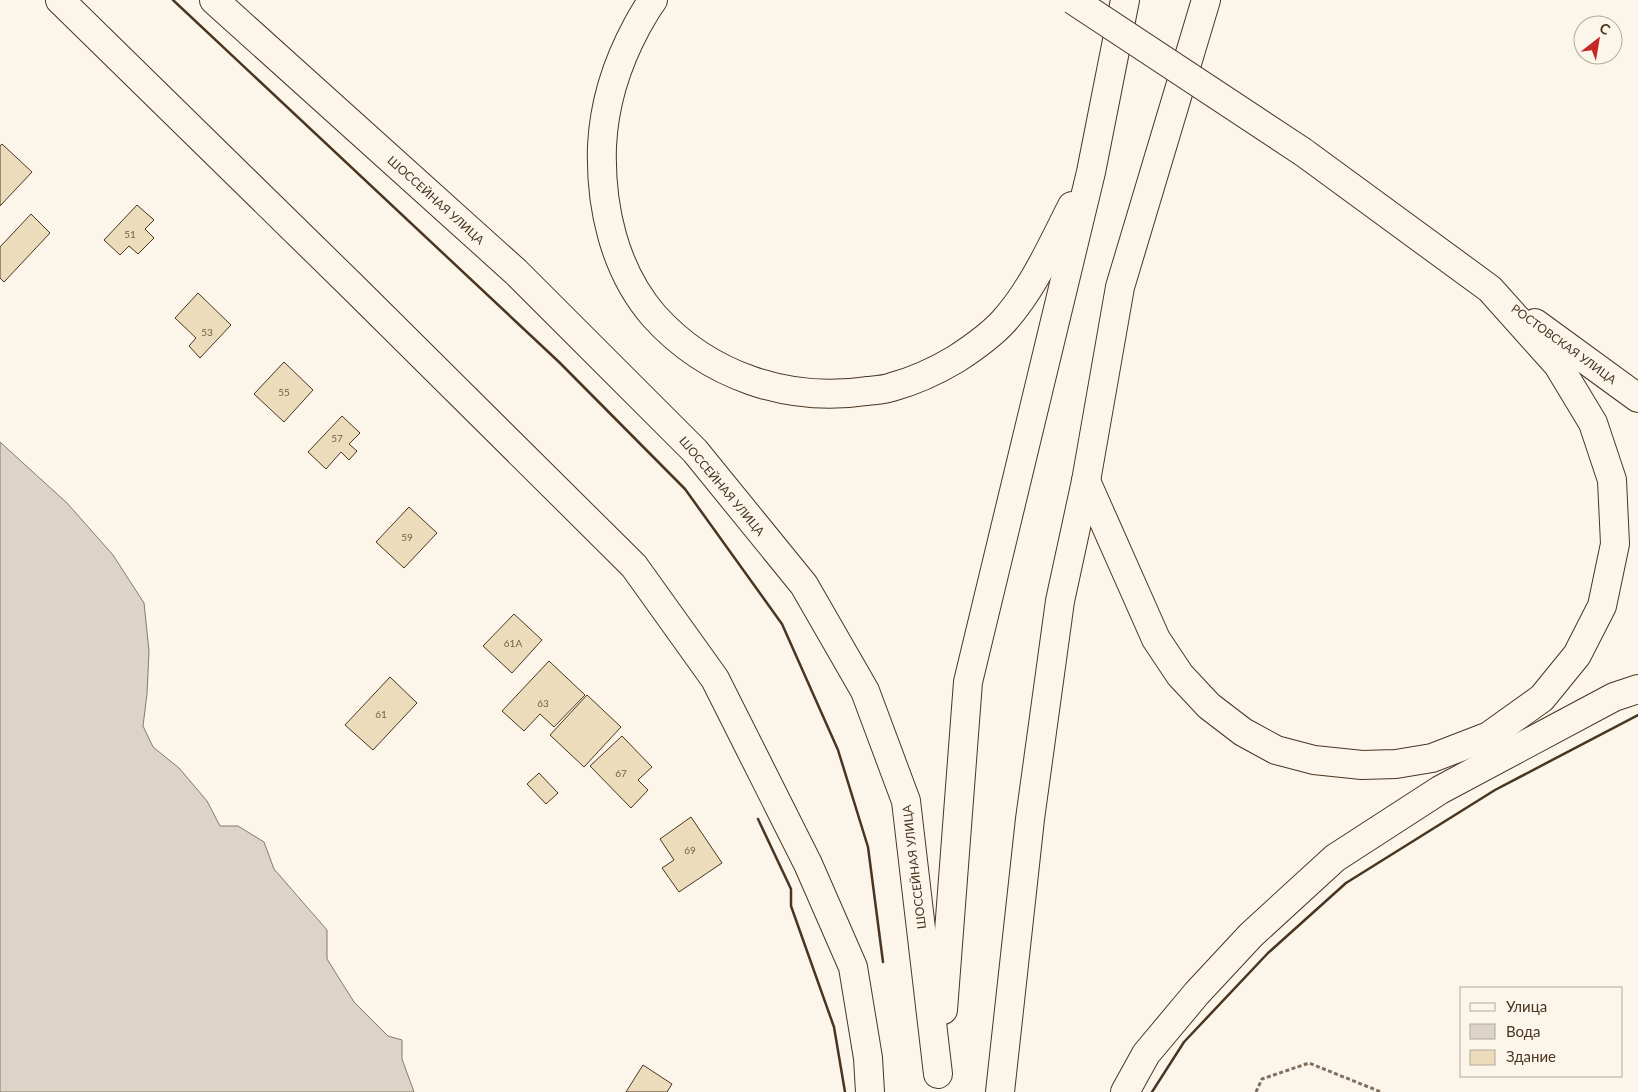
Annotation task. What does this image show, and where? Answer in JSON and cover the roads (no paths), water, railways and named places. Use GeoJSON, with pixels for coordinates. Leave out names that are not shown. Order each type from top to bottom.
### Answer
{"type":"FeatureCollection","features":[{"type":"Feature","properties":{"kind":"main road"},"geometry":{"type":"LineString","coordinates":[[60,0],[634,566],[715,679],[808,864],[853,967],[868,1058],[870,1092]]}},
{"type":"Feature","properties":{"kind":"main road","name":"ШОССЕЙНАЯ УЛИЦА"},"geometry":{"type":"LineString","coordinates":[[214,0],[516,272],[695,451],[804,585],[865,691],[906,801],[938,1083]]}},
{"type":"Feature","properties":{"kind":"main road"},"geometry":{"type":"LineString","coordinates":[[653,0],[626,46],[610,90],[603,126],[602,178],[605,211],[615,248],[632,284],[654,315],[680,341],[719,366],[757,384],[801,393],[846,394],[892,388],[938,370],[980,344],[1004,321],[1030,287],[1091,172]]}},
{"type":"Feature","properties":{"kind":"main road"},"geometry":{"type":"LineString","coordinates":[[1073,0],[1303,152],[1490,290],[1558,366],[1593,424],[1612,480],[1615,544],[1602,606],[1577,655],[1542,698],[1489,736],[1432,758],[1396,764],[1362,765],[1314,760],[1276,750],[1243,732],[1209,706],[1180,675],[1156,639],[1086,481]]}},
{"type":"Feature","properties":{"kind":"main road"},"geometry":{"type":"LineString","coordinates":[[938,1083],[968,682],[1091,172],[1125,0]]}},
{"type":"Feature","properties":{"kind":"main road"},"geometry":{"type":"LineString","coordinates":[[1000,1092],[1030,818],[1060,601],[1086,481],[1120,287],[1206,0]]}},
{"type":"Feature","properties":{"kind":"main road","name":"РОСТОВСКАЯ УЛИЦА"},"geometry":{"type":"LineString","coordinates":[[1490,290],[1638,398]]}},
{"type":"Feature","properties":{"kind":"main road"},"geometry":{"type":"LineString","coordinates":[[1125,1092],[1146,1054],[1197,993],[1250,935],[1335,858],[1440,790],[1614,697],[1638,689]]}},
{"type":"Feature","properties":{"kind":"water"},"geometry":{"type":"Polygon","coordinates":[[[0,442],[67,503],[113,555],[144,603],[149,651],[143,726],[153,747],[179,768],[207,801],[220,826],[238,826],[264,842],[274,869],[327,930],[327,959],[354,1002],[388,1036],[402,1040],[402,1059],[414,1092],[0,1092],[0,442]]]}}]}
